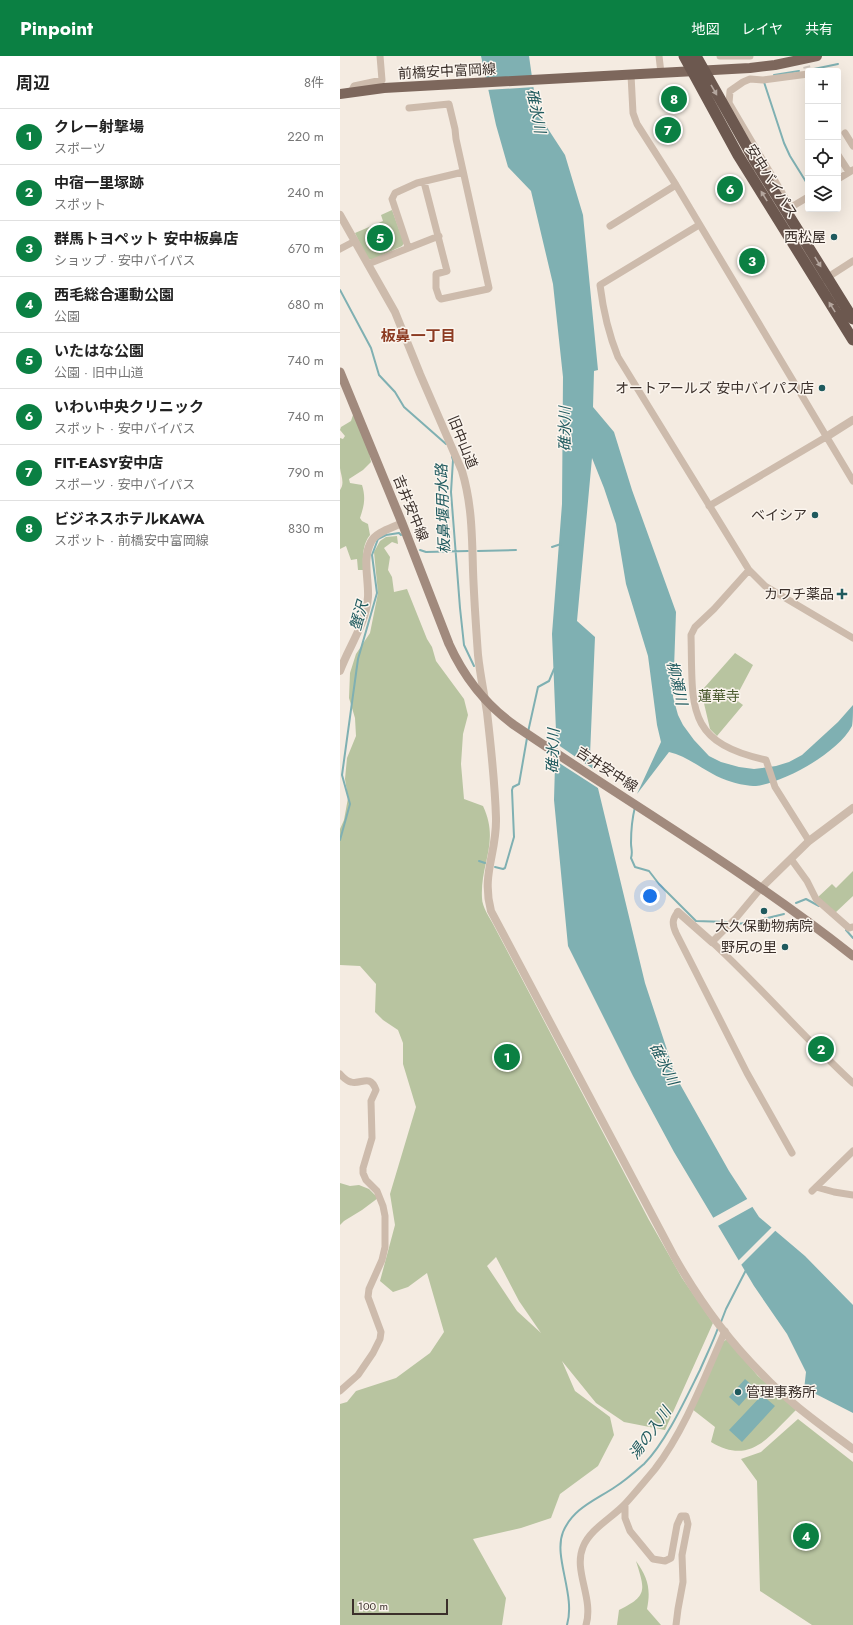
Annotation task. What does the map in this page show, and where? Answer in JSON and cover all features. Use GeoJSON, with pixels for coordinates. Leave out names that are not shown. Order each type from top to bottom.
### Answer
{"type":"FeatureCollection","features":[{"type":"Feature","properties":{"kind":"highway","name":"安中バイパス"},"geometry":{"type":"LineString","coordinates":[[684,56],[738,155],[776,217],[853,319]]}},
{"type":"Feature","properties":{"kind":"highway","name":"安中バイパス"},"geometry":{"type":"LineString","coordinates":[[696,56],[703,71],[730,112],[789,209],[853,340]]}},
{"type":"Feature","properties":{"kind":"main road","name":"前橋安中富岡線"},"geometry":{"type":"LineString","coordinates":[[340,94],[384,88],[462,85],[750,68],[774,65],[817,56]]}},
{"type":"Feature","properties":{"kind":"main road","name":"吉井安中線"},"geometry":{"type":"LineString","coordinates":[[340,372],[449,644],[456,659],[485,700],[514,725],[761,888],[820,930],[853,956]]}},
{"type":"Feature","properties":{"kind":"street"},"geometry":{"type":"LineString","coordinates":[[351,92],[354,86],[382,80],[380,56]]}},
{"type":"Feature","properties":{"kind":"street"},"geometry":{"type":"LineString","coordinates":[[659,56],[661,74]]}},
{"type":"Feature","properties":{"kind":"street"},"geometry":{"type":"LineString","coordinates":[[720,56],[749,56],[750,68]]}},
{"type":"Feature","properties":{"kind":"street"},"geometry":{"type":"LineString","coordinates":[[730,112],[730,91],[743,82],[750,79],[763,80],[805,72]]}},
{"type":"Feature","properties":{"kind":"street"},"geometry":{"type":"LineString","coordinates":[[631,75],[635,119],[853,481]]}},
{"type":"Feature","properties":{"kind":"street"},"geometry":{"type":"LineString","coordinates":[[409,108],[449,104],[456,129],[456,139],[488,289],[441,299],[439,297],[436,288],[436,274],[447,270],[424,182]]}},
{"type":"Feature","properties":{"kind":"street"},"geometry":{"type":"LineString","coordinates":[[845,133],[853,146]]}},
{"type":"Feature","properties":{"kind":"street"},"geometry":{"type":"LineString","coordinates":[[841,159],[852,171],[841,177]]}},
{"type":"Feature","properties":{"kind":"street"},"geometry":{"type":"LineString","coordinates":[[408,247],[392,199],[395,193],[424,182],[464,172]]}},
{"type":"Feature","properties":{"kind":"street"},"geometry":{"type":"LineString","coordinates":[[610,226],[676,185]]}},
{"type":"Feature","properties":{"kind":"street"},"geometry":{"type":"LineString","coordinates":[[776,217],[805,199]]}},
{"type":"Feature","properties":{"kind":"street","name":"旧中山道"},"geometry":{"type":"LineString","coordinates":[[340,215],[395,312],[462,471],[467,487],[471,511],[474,601],[478,657],[485,700],[494,782],[496,819],[495,839],[487,884],[487,894],[491,911],[693,1290],[721,1327],[762,1374],[801,1410],[853,1449]]}},
{"type":"Feature","properties":{"kind":"street"},"geometry":{"type":"LineString","coordinates":[[699,225],[600,285],[602,300],[618,357],[749,570],[765,586],[853,638]]}},
{"type":"Feature","properties":{"kind":"street"},"geometry":{"type":"LineString","coordinates":[[368,264],[439,236]]}},
{"type":"Feature","properties":{"kind":"street"},"geometry":{"type":"LineString","coordinates":[[340,249],[355,241]]}},
{"type":"Feature","properties":{"kind":"street"},"geometry":{"type":"LineString","coordinates":[[823,280],[852,264]]}},
{"type":"Feature","properties":{"kind":"street"},"geometry":{"type":"LineString","coordinates":[[709,506],[853,420]]}},
{"type":"Feature","properties":{"kind":"street"},"geometry":{"type":"LineString","coordinates":[[340,671],[363,621],[368,597],[367,557],[371,542],[378,534],[402,524]]}},
{"type":"Feature","properties":{"kind":"street"},"geometry":{"type":"LineString","coordinates":[[749,570],[714,609],[695,627],[691,636],[692,695],[701,723],[707,733],[715,741],[737,753],[766,760],[775,786],[809,841]]}},
{"type":"Feature","properties":{"kind":"street"},"geometry":{"type":"LineString","coordinates":[[712,942],[736,918],[761,888],[809,841],[853,808]]}},
{"type":"Feature","properties":{"kind":"street"},"geometry":{"type":"LineString","coordinates":[[791,859],[807,881],[816,899],[848,928],[853,927]]}},
{"type":"Feature","properties":{"kind":"street"},"geometry":{"type":"LineString","coordinates":[[792,1153],[747,1073],[676,933],[673,923],[674,917],[678,912],[712,942],[752,981],[816,1049],[853,1083]]}},
{"type":"Feature","properties":{"kind":"street"},"geometry":{"type":"LineString","coordinates":[[340,1074],[348,1081],[352,1082],[366,1080],[371,1082],[376,1090],[371,1101],[372,1138],[363,1168],[363,1173],[366,1180],[379,1195],[383,1206],[386,1227],[385,1247],[382,1260],[368,1293],[369,1302],[381,1332],[380,1339],[373,1354],[358,1375],[340,1391]]}},
{"type":"Feature","properties":{"kind":"street"},"geometry":{"type":"LineString","coordinates":[[853,1151],[814,1189],[853,1195]]}},
{"type":"Feature","properties":{"kind":"street"},"geometry":{"type":"LineString","coordinates":[[586,1625],[589,1611],[588,1599],[580,1562],[580,1554],[586,1540],[625,1504],[655,1469],[678,1436],[721,1327]]}},
{"type":"Feature","properties":{"kind":"street"},"geometry":{"type":"LineString","coordinates":[[625,1504],[624,1518],[630,1531],[652,1559],[665,1561],[671,1558],[677,1525],[681,1516],[686,1516],[688,1524],[682,1555],[683,1582],[676,1625]]}},
{"type":"Feature","properties":{"kind":"green space"},"geometry":{"type":"Polygon","coordinates":[[[392,210],[404,243],[402,246],[372,260],[367,258],[355,233],[383,221],[381,215],[392,210]]]}},
{"type":"Feature","properties":{"kind":"green space"},"geometry":{"type":"Polygon","coordinates":[[[353,415],[356,416],[366,436],[371,462],[363,470],[349,479],[350,483],[362,485],[364,494],[360,518],[368,524],[370,535],[364,547],[363,570],[358,570],[357,559],[351,560],[346,546],[340,549],[340,490],[342,482],[340,468],[340,438],[343,439],[345,436],[340,430],[341,427],[351,421],[353,415]]]}},
{"type":"Feature","properties":{"kind":"green space"},"geometry":{"type":"Polygon","coordinates":[[[397,536],[398,544],[392,542],[384,548],[390,557],[388,570],[392,577],[394,592],[407,589],[427,639],[432,647],[436,661],[464,699],[468,715],[463,734],[461,764],[464,799],[483,806],[488,819],[490,831],[490,842],[482,885],[482,901],[485,909],[649,1220],[682,1278],[713,1323],[665,1430],[624,1422],[596,1403],[562,1361],[575,1391],[610,1417],[614,1435],[598,1466],[560,1494],[551,1518],[521,1528],[473,1539],[506,1598],[502,1625],[340,1625],[340,1404],[347,1402],[356,1391],[396,1378],[430,1353],[444,1332],[427,1273],[408,1287],[393,1292],[380,1281],[395,1225],[390,1194],[416,1107],[403,1064],[403,1043],[398,1030],[383,1020],[375,1012],[376,984],[360,966],[340,965],[340,829],[344,820],[348,798],[345,779],[347,758],[356,736],[355,718],[349,698],[350,673],[356,654],[370,633],[378,593],[374,552],[380,541],[386,537],[397,536]],[[496,1257],[487,1266],[517,1311],[541,1333],[519,1301],[496,1257]]]}},
{"type":"Feature","properties":{"kind":"green space","name":"蓮華寺"},"geometry":{"type":"Polygon","coordinates":[[[735,653],[753,665],[735,699],[743,705],[717,736],[710,729],[703,699],[704,688],[735,653]]]}},
{"type":"Feature","properties":{"kind":"green space"},"geometry":{"type":"Polygon","coordinates":[[[853,871],[853,896],[835,913],[817,898],[832,884],[836,888],[853,871]]]}},
{"type":"Feature","properties":{"kind":"green space"},"geometry":{"type":"Polygon","coordinates":[[[340,1183],[350,1186],[359,1185],[369,1189],[378,1198],[340,1225],[340,1183]]]}},
{"type":"Feature","properties":{"kind":"green space","name":"管理事務所"},"geometry":{"type":"Polygon","coordinates":[[[727,1339],[758,1376],[796,1410],[768,1438],[758,1445],[737,1451],[725,1449],[711,1442],[715,1427],[692,1409],[723,1342],[727,1339]]]}},
{"type":"Feature","properties":{"kind":"green space"},"geometry":{"type":"Polygon","coordinates":[[[798,1419],[853,1462],[853,1625],[812,1625],[760,1591],[757,1481],[741,1459],[761,1452],[798,1419]]]}},
{"type":"Feature","properties":{"kind":"green space"},"geometry":{"type":"Polygon","coordinates":[[[636,1561],[648,1584],[649,1595],[647,1609],[661,1625],[617,1625],[619,1610],[635,1601],[642,1591],[641,1579],[636,1561]]]}},
{"type":"Feature","properties":{"kind":"water","name":"碓氷川"},"geometry":{"type":"Polygon","coordinates":[[[481,56],[529,56],[537,112],[565,155],[583,215],[598,370],[594,371],[593,407],[614,432],[632,490],[676,612],[673,697],[678,715],[683,725],[694,740],[709,756],[721,762],[754,769],[776,766],[789,762],[802,755],[838,722],[853,705],[852,726],[845,736],[823,756],[810,765],[781,779],[756,786],[737,783],[724,779],[677,754],[669,752],[637,794],[661,742],[657,725],[648,656],[626,584],[616,524],[592,458],[577,621],[595,637],[590,755],[645,983],[676,1077],[729,1171],[759,1217],[805,1256],[853,1305],[853,1413],[806,1389],[804,1390],[806,1372],[787,1334],[754,1286],[674,1152],[633,1076],[568,946],[554,800],[556,731],[552,634],[562,504],[563,377],[553,284],[531,191],[508,167],[496,125],[481,56]]]}},
{"type":"Feature","properties":{"kind":"water"},"geometry":{"type":"Polygon","coordinates":[[[745,1379],[755,1388],[739,1406],[729,1397],[745,1379]]]}},
{"type":"Feature","properties":{"kind":"water"},"geometry":{"type":"Polygon","coordinates":[[[762,1395],[775,1406],[742,1442],[729,1430],[762,1395]]]}},
{"type":"Feature","properties":{"kind":"pier"},"geometry":{"type":"Polygon","coordinates":[[[534,76],[535,87],[486,90],[484,79],[534,76]]]}},
{"type":"Feature","properties":{"kind":"pier"},"geometry":{"type":"Polygon","coordinates":[[[554,742],[596,771],[601,790],[553,759],[554,742]]]}},
{"type":"Feature","properties":{"kind":"pier"},"geometry":{"type":"Polygon","coordinates":[[[749,1198],[754,1206],[716,1227],[711,1219],[749,1198]]]}},
{"type":"Feature","properties":{"kind":"pier"},"geometry":{"type":"Polygon","coordinates":[[[773,1226],[777,1229],[740,1266],[737,1262],[773,1226]]]}},
{"type":"Feature","properties":{"kind":"waterway"},"geometry":{"type":"LineString","coordinates":[[819,68],[838,64]]}},
{"type":"Feature","properties":{"kind":"waterway"},"geometry":{"type":"LineString","coordinates":[[774,75],[799,71]]}},
{"type":"Feature","properties":{"kind":"waterway"},"geometry":{"type":"LineString","coordinates":[[764,82],[784,143],[805,180]]}},
{"type":"Feature","properties":{"kind":"waterway","name":"板鼻堰用水路"},"geometry":{"type":"LineString","coordinates":[[340,290],[371,348],[379,375],[395,392],[404,407],[446,444]]}},
{"type":"Feature","properties":{"kind":"waterway","name":"板鼻堰用水路"},"geometry":{"type":"LineString","coordinates":[[452,457],[451,492],[460,608],[464,645],[474,666]]}},
{"type":"Feature","properties":{"kind":"waterway","name":"蟹沢"},"geometry":{"type":"LineString","coordinates":[[340,840],[350,804],[342,775],[358,659],[377,593],[372,555],[378,539],[386,535],[399,533],[401,535]]}},
{"type":"Feature","properties":{"kind":"waterway","name":"蟹沢"},"geometry":{"type":"LineString","coordinates":[[552,547],[561,544]]}},
{"type":"Feature","properties":{"kind":"waterway","name":"蟹沢"},"geometry":{"type":"LineString","coordinates":[[420,550],[426,552],[468,551]]}},
{"type":"Feature","properties":{"kind":"waterway","name":"蟹沢"},"geometry":{"type":"LineString","coordinates":[[478,551],[516,550]]}},
{"type":"Feature","properties":{"kind":"waterway"},"geometry":{"type":"LineString","coordinates":[[528,732],[538,687],[549,681],[554,669]]}},
{"type":"Feature","properties":{"kind":"waterway"},"geometry":{"type":"LineString","coordinates":[[495,867],[505,868],[514,837],[512,790],[513,787],[519,784],[527,738]]}},
{"type":"Feature","properties":{"kind":"waterway"},"geometry":{"type":"LineString","coordinates":[[635,807],[631,843],[631,858],[635,867],[649,871],[659,884],[696,921],[727,922]]}},
{"type":"Feature","properties":{"kind":"waterway"},"geometry":{"type":"LineString","coordinates":[[479,861],[485,863]]}},
{"type":"Feature","properties":{"kind":"waterway"},"geometry":{"type":"LineString","coordinates":[[796,903],[806,899],[819,906]]}},
{"type":"Feature","properties":{"kind":"waterway"},"geometry":{"type":"LineString","coordinates":[[735,924],[747,923],[784,914]]}},
{"type":"Feature","properties":{"kind":"waterway"},"geometry":{"type":"LineString","coordinates":[[846,930],[853,938]]}},
{"type":"Feature","properties":{"kind":"waterway","name":"湯の入川"},"geometry":{"type":"LineString","coordinates":[[721,1322],[746,1270]]}},
{"type":"Feature","properties":{"kind":"waterway","name":"湯の入川"},"geometry":{"type":"LineString","coordinates":[[567,1625],[569,1601],[561,1553],[563,1532],[567,1524],[586,1505],[619,1485],[644,1464],[652,1455],[668,1432],[682,1406],[700,1370],[718,1328]]}},
{"type":"Feature","properties":{"kind":"tunnel"},"geometry":{"type":"LineString","coordinates":[[804,56],[807,68]]}},
{"type":"Feature","properties":{"kind":"place","name":"ビジネスホテルKAWA"},"geometry":{"type":"Point","coordinates":[674,99]}},
{"type":"Feature","properties":{"kind":"place","name":"FIT-EASY安中店"},"geometry":{"type":"Point","coordinates":[668,130]}},
{"type":"Feature","properties":{"kind":"place","name":"いわい中央クリニック"},"geometry":{"type":"Point","coordinates":[730,189]}},
{"type":"Feature","properties":{"kind":"place","name":"西松屋"},"geometry":{"type":"Point","coordinates":[834,237]}},
{"type":"Feature","properties":{"kind":"place","name":"いたはな公園"},"geometry":{"type":"Point","coordinates":[380,238]}},
{"type":"Feature","properties":{"kind":"place","name":"群馬トヨペット 安中板鼻店"},"geometry":{"type":"Point","coordinates":[752,261]}},
{"type":"Feature","properties":{"kind":"place","name":"オートアールズ 安中バイパス店"},"geometry":{"type":"Point","coordinates":[822,388]}},
{"type":"Feature","properties":{"kind":"place","name":"ベイシア"},"geometry":{"type":"Point","coordinates":[815,515]}},
{"type":"Feature","properties":{"kind":"place","name":"カワチ薬品"},"geometry":{"type":"Point","coordinates":[842,594]}},
{"type":"Feature","properties":{"kind":"place","name":"大久保動物病院"},"geometry":{"type":"Point","coordinates":[764,911]}},
{"type":"Feature","properties":{"kind":"place","name":"野尻の里"},"geometry":{"type":"Point","coordinates":[785,947]}},
{"type":"Feature","properties":{"kind":"place","name":"中宿一里塚跡"},"geometry":{"type":"Point","coordinates":[821,1049]}},
{"type":"Feature","properties":{"kind":"place","name":"クレー射撃場"},"geometry":{"type":"Point","coordinates":[507,1057]}},
{"type":"Feature","properties":{"kind":"place","name":"管理事務所"},"geometry":{"type":"Point","coordinates":[738,1392]}},
{"type":"Feature","properties":{"kind":"place","name":"西毛総合運動公園"},"geometry":{"type":"Point","coordinates":[806,1536]}},
{"type":"Feature","properties":{"kind":"district","name":"板鼻一丁目"},"geometry":{"type":"Point","coordinates":[418,336]}},
{"type":"Feature","properties":{"kind":"water label","name":"柳瀬川"},"geometry":{"type":"Point","coordinates":[677,683]}}]}
